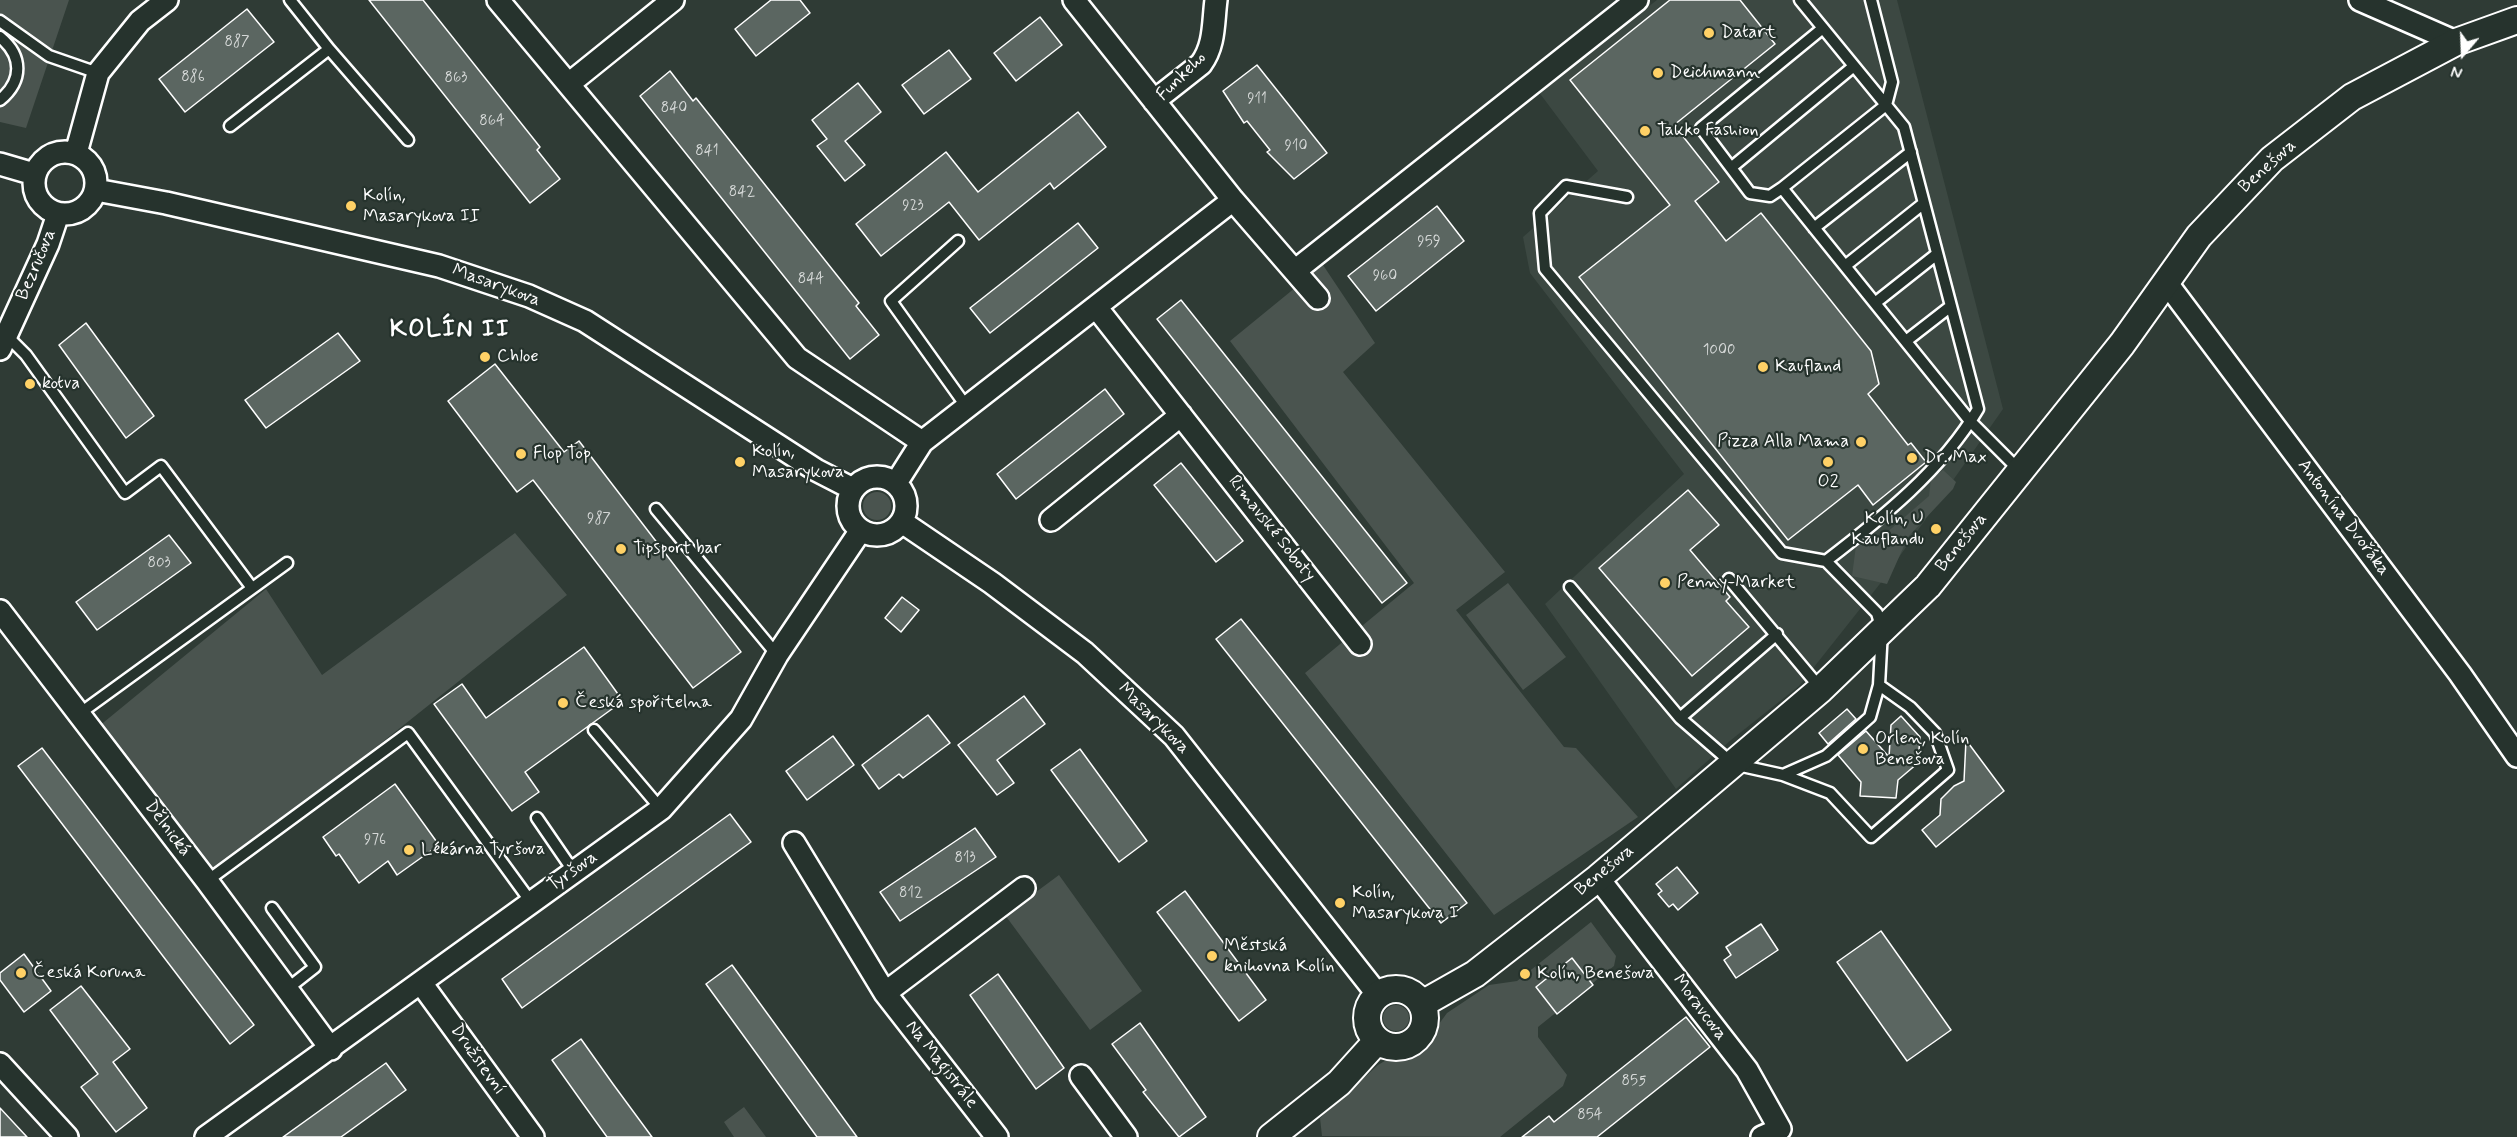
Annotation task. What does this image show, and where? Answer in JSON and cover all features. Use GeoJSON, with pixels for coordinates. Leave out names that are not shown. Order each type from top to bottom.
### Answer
{"type":"FeatureCollection","features":[{"type":"Feature","properties":{"kind":"street"},"geometry":{"type":"LineString","coordinates":[[76,153],[98,73],[140,21],[167,0]]}},
{"type":"Feature","properties":{"kind":"street"},"geometry":{"type":"LineString","coordinates":[[498,0],[570,83],[798,358],[922,442]]}},
{"type":"Feature","properties":{"kind":"street"},"geometry":{"type":"LineString","coordinates":[[570,83],[672,0]]}},
{"type":"Feature","properties":{"kind":"street"},"geometry":{"type":"LineString","coordinates":[[1074,0],[1154,101]]}},
{"type":"Feature","properties":{"kind":"street","name":"Funkeho"},"geometry":{"type":"LineString","coordinates":[[1216,0],[1212,44],[1207,56],[1201,64],[1154,101],[1233,200],[1318,298]]}},
{"type":"Feature","properties":{"kind":"street"},"geometry":{"type":"LineString","coordinates":[[1296,270],[1637,0]]}},
{"type":"Feature","properties":{"kind":"street"},"geometry":{"type":"LineString","coordinates":[[2360,0],[2456,42]]}},
{"type":"Feature","properties":{"kind":"street","name":"Benešova"},"geometry":{"type":"LineString","coordinates":[[1422,1004],[1475,974],[1598,878],[1821,690],[1928,586],[2122,344],[2199,236],[2272,159],[2352,97],[2456,42],[2517,20]]}},
{"type":"Feature","properties":{"kind":"street"},"geometry":{"type":"LineString","coordinates":[[68,151],[76,153],[93,167],[97,178],[96,190],[88,204],[74,213],[58,213],[48,210],[35,194],[34,174],[44,159],[51,154],[68,151]]}},
{"type":"Feature","properties":{"kind":"street"},"geometry":{"type":"LineString","coordinates":[[0,165],[34,174]]}},
{"type":"Feature","properties":{"kind":"street","name":"Masarykova"},"geometry":{"type":"LineString","coordinates":[[96,190],[166,203],[439,266],[530,296],[585,321],[816,470],[853,489]]}},
{"type":"Feature","properties":{"kind":"street"},"geometry":{"type":"LineString","coordinates":[[896,483],[922,442],[1233,200]]}},
{"type":"Feature","properties":{"kind":"street","name":"Bezručova"},"geometry":{"type":"LineString","coordinates":[[4,343],[58,213]]}},
{"type":"Feature","properties":{"kind":"street","name":"Antonína Dvořáka"},"geometry":{"type":"LineString","coordinates":[[2166,282],[2460,674],[2517,756]]}},
{"type":"Feature","properties":{"kind":"street","name":"Rimavské Soboty"},"geometry":{"type":"LineString","coordinates":[[1096,307],[1360,644]]}},
{"type":"Feature","properties":{"kind":"street"},"geometry":{"type":"LineString","coordinates":[[1051,520],[1181,415]]}},
{"type":"Feature","properties":{"kind":"street"},"geometry":{"type":"LineString","coordinates":[[878,476],[896,483],[905,498],[905,514],[902,522],[888,533],[870,534],[861,530],[850,516],[849,498],[853,489],[868,478],[878,476]]}},
{"type":"Feature","properties":{"kind":"street","name":"Masarykova"},"geometry":{"type":"LineString","coordinates":[[902,522],[992,583],[1085,653],[1174,736],[1378,995]]}},
{"type":"Feature","properties":{"kind":"street","name":"Tyršova"},"geometry":{"type":"LineString","coordinates":[[206,1137],[332,1049],[661,809],[741,719],[777,655],[861,530]]}},
{"type":"Feature","properties":{"kind":"street","name":"Dělnická"},"geometry":{"type":"LineString","coordinates":[[0,611],[207,881],[332,1049]]}},
{"type":"Feature","properties":{"kind":"street","name":"Na Magistrále"},"geometry":{"type":"LineString","coordinates":[[794,843],[885,993],[997,1137]]}},
{"type":"Feature","properties":{"kind":"street","name":"Moravcova"},"geometry":{"type":"LineString","coordinates":[[1598,878],[1747,1070],[1776,1134]]}},
{"type":"Feature","properties":{"kind":"street"},"geometry":{"type":"LineString","coordinates":[[885,993],[1024,888]]}},
{"type":"Feature","properties":{"kind":"street","name":"Družstevní"},"geometry":{"type":"LineString","coordinates":[[421,983],[533,1137]]}},
{"type":"Feature","properties":{"kind":"street"},"geometry":{"type":"LineString","coordinates":[[1394,989],[1402,990],[1410,992],[1422,1004],[1426,1020],[1420,1035],[1408,1045],[1392,1047],[1377,1041],[1367,1026],[1366,1018],[1372,1001],[1378,995],[1394,989]]}},
{"type":"Feature","properties":{"kind":"street"},"geometry":{"type":"LineString","coordinates":[[1271,1137],[1339,1083],[1377,1041]]}},
{"type":"Feature","properties":{"kind":"street"},"geometry":{"type":"LineString","coordinates":[[0,1064],[67,1137]]}},
{"type":"Feature","properties":{"kind":"street"},"geometry":{"type":"LineString","coordinates":[[1081,1076],[1126,1137]]}},
{"type":"Feature","properties":{"kind":"lane"},"geometry":{"type":"LineString","coordinates":[[290,0],[408,140]]}},
{"type":"Feature","properties":{"kind":"lane"},"geometry":{"type":"LineString","coordinates":[[1823,28],[1701,128],[1750,193],[1770,196],[1886,105],[1892,82],[1871,0]]}},
{"type":"Feature","properties":{"kind":"lane"},"geometry":{"type":"LineString","coordinates":[[1806,2],[1823,28],[1904,127],[1978,409],[1946,457],[1857,538],[1826,561]]}},
{"type":"Feature","properties":{"kind":"lane"},"geometry":{"type":"LineString","coordinates":[[0,21],[49,56],[98,73]]}},
{"type":"Feature","properties":{"kind":"lane"},"geometry":{"type":"LineString","coordinates":[[0,100],[16,82],[19,70],[16,56],[3,44]]}},
{"type":"Feature","properties":{"kind":"lane"},"geometry":{"type":"LineString","coordinates":[[230,126],[329,49]]}},
{"type":"Feature","properties":{"kind":"lane"},"geometry":{"type":"LineString","coordinates":[[1732,167],[1854,66]]}},
{"type":"Feature","properties":{"kind":"lane"},"geometry":{"type":"LineString","coordinates":[[1814,228],[1911,153]]}},
{"type":"Feature","properties":{"kind":"lane"},"geometry":{"type":"LineString","coordinates":[[1627,197],[1566,186],[1540,213],[1545,269],[1782,553],[1826,561],[1877,613],[1882,630],[1879,685],[1870,717],[1826,756],[1783,775]]}},
{"type":"Feature","properties":{"kind":"lane"},"geometry":{"type":"LineString","coordinates":[[1782,188],[1970,421],[2020,471]]}},
{"type":"Feature","properties":{"kind":"lane"},"geometry":{"type":"LineString","coordinates":[[1845,266],[1924,203]]}},
{"type":"Feature","properties":{"kind":"lane"},"geometry":{"type":"LineString","coordinates":[[958,241],[891,301],[966,406]]}},
{"type":"Feature","properties":{"kind":"lane"},"geometry":{"type":"LineString","coordinates":[[1875,303],[1937,254]]}},
{"type":"Feature","properties":{"kind":"lane"},"geometry":{"type":"LineString","coordinates":[[1906,341],[1951,306]]}},
{"type":"Feature","properties":{"kind":"lane"},"geometry":{"type":"LineString","coordinates":[[4,343],[26,355],[125,493],[161,466],[252,588]]}},
{"type":"Feature","properties":{"kind":"lane"},"geometry":{"type":"LineString","coordinates":[[656,509],[777,655]]}},
{"type":"Feature","properties":{"kind":"lane"},"geometry":{"type":"LineString","coordinates":[[79,714],[287,563]]}},
{"type":"Feature","properties":{"kind":"lane"},"geometry":{"type":"LineString","coordinates":[[1729,579],[1777,634],[1821,690]]}},
{"type":"Feature","properties":{"kind":"lane"},"geometry":{"type":"LineString","coordinates":[[1570,587],[1680,718],[1733,764],[1783,775],[1830,793],[1871,837],[1948,770],[1935,733],[1910,707],[1879,685]]}},
{"type":"Feature","properties":{"kind":"lane"},"geometry":{"type":"LineString","coordinates":[[1680,718],[1777,634]]}},
{"type":"Feature","properties":{"kind":"lane"},"geometry":{"type":"LineString","coordinates":[[594,730],[661,809]]}},
{"type":"Feature","properties":{"kind":"lane"},"geometry":{"type":"LineString","coordinates":[[207,881],[408,733],[531,902]]}},
{"type":"Feature","properties":{"kind":"lane"},"geometry":{"type":"LineString","coordinates":[[537,818],[573,872]]}},
{"type":"Feature","properties":{"kind":"lane"},"geometry":{"type":"LineString","coordinates":[[272,908],[315,967],[287,989]]}},
{"type":"Feature","properties":{"kind":"shaded area"},"geometry":{"type":"Polygon","coordinates":[[[0,0],[69,0],[26,128],[0,122],[0,0]]]}},
{"type":"Feature","properties":{"kind":"shaded area"},"geometry":{"type":"Polygon","coordinates":[[[1657,0],[1897,0],[2003,409],[1883,580],[1799,686],[1731,740],[1676,789],[1545,604],[1684,474],[1530,273],[1523,237],[1598,171],[1538,91],[1657,0]]]}},
{"type":"Feature","properties":{"kind":"shaded area"},"geometry":{"type":"Polygon","coordinates":[[[1323,265],[1375,343],[1343,372],[1505,572],[1456,610],[1564,747],[1576,748],[1638,817],[1494,915],[1305,673],[1414,583],[1230,341],[1323,265]]]}},
{"type":"Feature","properties":{"kind":"shaded area"},"geometry":{"type":"Polygon","coordinates":[[[1943,470],[1956,482],[1953,489],[1908,537],[1887,584],[1852,576],[1857,538],[1870,547],[1929,496],[1931,479],[1943,470]]]}},
{"type":"Feature","properties":{"kind":"shaded area"},"geometry":{"type":"Polygon","coordinates":[[[877,492],[887,496],[891,506],[887,516],[877,520],[867,516],[863,506],[867,496],[877,492]]]}},
{"type":"Feature","properties":{"kind":"shaded area"},"geometry":{"type":"Polygon","coordinates":[[[515,533],[567,595],[213,877],[98,727],[266,589],[322,675],[515,533]]]}},
{"type":"Feature","properties":{"kind":"shaded area"},"geometry":{"type":"Polygon","coordinates":[[[1508,583],[1566,657],[1523,690],[1466,615],[1508,583]]]}},
{"type":"Feature","properties":{"kind":"shaded area"},"geometry":{"type":"Polygon","coordinates":[[[1059,875],[1142,991],[1090,1030],[1005,915],[1059,875]]]}},
{"type":"Feature","properties":{"kind":"shaded area"},"geometry":{"type":"Polygon","coordinates":[[[1591,922],[1616,956],[1614,966],[1538,1027],[1538,1037],[1567,1075],[1563,1086],[1500,1137],[1322,1136],[1320,1118],[1378,1065],[1388,1059],[1406,1058],[1419,1051],[1447,1013],[1489,985],[1517,981],[1591,922]]]}},
{"type":"Feature","properties":{"kind":"shaded area"},"geometry":{"type":"Polygon","coordinates":[[[1396,1005],[1405,1009],[1409,1018],[1405,1027],[1396,1031],[1387,1027],[1383,1018],[1387,1009],[1396,1005]]]}},
{"type":"Feature","properties":{"kind":"shaded area"},"geometry":{"type":"Polygon","coordinates":[[[744,1107],[766,1137],[734,1137],[724,1122],[744,1107]]]}},
{"type":"Feature","properties":{"kind":"building"},"geometry":{"type":"Polygon","coordinates":[[[369,0],[423,0],[540,147],[537,150],[560,179],[530,203],[369,0]]]}},
{"type":"Feature","properties":{"kind":"building"},"geometry":{"type":"Polygon","coordinates":[[[771,0],[800,0],[810,13],[756,56],[735,29],[771,0]]]}},
{"type":"Feature","properties":{"kind":"building","name":"Kaufland"},"geometry":{"type":"Polygon","coordinates":[[[1670,0],[1740,0],[1775,44],[1674,125],[1719,182],[1695,201],[1726,241],[1761,213],[1871,351],[1879,384],[1868,394],[1908,445],[1911,443],[1926,462],[1873,505],[1858,485],[1788,540],[1579,277],[1670,205],[1570,80],[1670,0]]]}},
{"type":"Feature","properties":{"kind":"building"},"geometry":{"type":"Polygon","coordinates":[[[247,9],[274,42],[185,112],[159,79],[247,9]]]}},
{"type":"Feature","properties":{"kind":"building"},"geometry":{"type":"Polygon","coordinates":[[[1040,17],[1062,45],[1016,81],[994,53],[1040,17]]]}},
{"type":"Feature","properties":{"kind":"building"},"geometry":{"type":"Polygon","coordinates":[[[949,50],[971,79],[924,114],[902,85],[949,50]]]}},
{"type":"Feature","properties":{"kind":"building"},"geometry":{"type":"Polygon","coordinates":[[[1257,65],[1327,153],[1294,179],[1267,152],[1270,150],[1247,121],[1244,123],[1223,91],[1257,65]]]}},
{"type":"Feature","properties":{"kind":"building"},"geometry":{"type":"Polygon","coordinates":[[[670,71],[693,101],[696,98],[859,303],[856,306],[879,335],[850,359],[640,96],[670,71]]]}},
{"type":"Feature","properties":{"kind":"building"},"geometry":{"type":"Polygon","coordinates":[[[858,83],[881,112],[845,141],[865,165],[845,181],[817,146],[827,139],[812,120],[858,83]]]}},
{"type":"Feature","properties":{"kind":"building"},"geometry":{"type":"Polygon","coordinates":[[[1078,112],[1106,147],[1054,189],[1050,183],[979,240],[949,202],[881,256],[856,224],[946,152],[978,192],[1078,112]]]}},
{"type":"Feature","properties":{"kind":"building"},"geometry":{"type":"Polygon","coordinates":[[[1437,206],[1464,241],[1376,311],[1348,276],[1437,206]]]}},
{"type":"Feature","properties":{"kind":"building"},"geometry":{"type":"Polygon","coordinates":[[[1078,223],[1098,248],[990,333],[970,308],[1078,223]]]}},
{"type":"Feature","properties":{"kind":"building"},"geometry":{"type":"Polygon","coordinates":[[[1181,300],[1407,583],[1382,603],[1157,319],[1181,300]]]}},
{"type":"Feature","properties":{"kind":"building"},"geometry":{"type":"Polygon","coordinates":[[[86,323],[154,416],[126,438],[59,345],[86,323]]]}},
{"type":"Feature","properties":{"kind":"building"},"geometry":{"type":"Polygon","coordinates":[[[338,333],[360,361],[266,428],[245,400],[338,333]]]}},
{"type":"Feature","properties":{"kind":"building"},"geometry":{"type":"Polygon","coordinates":[[[495,364],[564,452],[579,441],[741,652],[693,688],[533,480],[517,492],[448,401],[495,364]]]}},
{"type":"Feature","properties":{"kind":"building"},"geometry":{"type":"Polygon","coordinates":[[[1105,389],[1124,414],[1016,499],[997,474],[1105,389]]]}},
{"type":"Feature","properties":{"kind":"building"},"geometry":{"type":"Polygon","coordinates":[[[1181,463],[1243,541],[1216,562],[1154,485],[1181,463]]]}},
{"type":"Feature","properties":{"kind":"building","name":"Penny-Market"},"geometry":{"type":"Polygon","coordinates":[[[1688,490],[1719,525],[1690,550],[1730,597],[1726,601],[1749,627],[1692,676],[1599,568],[1688,490]]]}},
{"type":"Feature","properties":{"kind":"building"},"geometry":{"type":"Polygon","coordinates":[[[169,535],[191,563],[97,630],[76,602],[169,535]]]}},
{"type":"Feature","properties":{"kind":"building"},"geometry":{"type":"Polygon","coordinates":[[[902,597],[919,610],[901,632],[885,618],[902,597]]]}},
{"type":"Feature","properties":{"kind":"building"},"geometry":{"type":"Polygon","coordinates":[[[1241,619],[1467,903],[1441,923],[1216,639],[1241,619]]]}},
{"type":"Feature","properties":{"kind":"building"},"geometry":{"type":"Polygon","coordinates":[[[584,647],[623,701],[525,772],[539,792],[512,811],[434,704],[462,684],[486,718],[584,647]]]}},
{"type":"Feature","properties":{"kind":"building"},"geometry":{"type":"Polygon","coordinates":[[[1024,696],[1045,724],[997,760],[1014,783],[997,795],[958,745],[1024,696]]]}},
{"type":"Feature","properties":{"kind":"building"},"geometry":{"type":"Polygon","coordinates":[[[1847,709],[1856,719],[1828,744],[1819,733],[1847,709]]]}},
{"type":"Feature","properties":{"kind":"building"},"geometry":{"type":"Polygon","coordinates":[[[928,715],[950,743],[903,778],[899,774],[879,789],[862,765],[928,715]]]}},
{"type":"Feature","properties":{"kind":"building"},"geometry":{"type":"Polygon","coordinates":[[[1901,716],[1920,737],[1918,763],[1898,780],[1896,798],[1860,796],[1861,782],[1838,755],[1866,731],[1889,757],[1891,725],[1901,716]]]}},
{"type":"Feature","properties":{"kind":"building"},"geometry":{"type":"Polygon","coordinates":[[[833,736],[854,765],[807,800],[786,771],[833,736]]]}},
{"type":"Feature","properties":{"kind":"building"},"geometry":{"type":"Polygon","coordinates":[[[1966,740],[2004,791],[1936,847],[1922,830],[1940,815],[1941,799],[1954,786],[1964,781],[1966,740]]]}},
{"type":"Feature","properties":{"kind":"building"},"geometry":{"type":"Polygon","coordinates":[[[42,748],[254,1025],[230,1044],[18,766],[42,748]]]}},
{"type":"Feature","properties":{"kind":"building"},"geometry":{"type":"Polygon","coordinates":[[[1080,749],[1147,841],[1119,862],[1051,770],[1080,749]]]}},
{"type":"Feature","properties":{"kind":"building"},"geometry":{"type":"Polygon","coordinates":[[[395,784],[439,845],[397,875],[388,861],[359,883],[339,854],[336,856],[323,837],[395,784]]]}},
{"type":"Feature","properties":{"kind":"building"},"geometry":{"type":"Polygon","coordinates":[[[730,814],[751,842],[522,1008],[502,979],[730,814]]]}},
{"type":"Feature","properties":{"kind":"building"},"geometry":{"type":"Polygon","coordinates":[[[975,828],[996,857],[900,921],[880,892],[975,828]]]}},
{"type":"Feature","properties":{"kind":"building"},"geometry":{"type":"Polygon","coordinates":[[[1677,867],[1698,893],[1678,910],[1673,904],[1669,907],[1658,894],[1662,891],[1656,884],[1677,867]]]}},
{"type":"Feature","properties":{"kind":"building","name":"Městská knihovna Kolín"},"geometry":{"type":"Polygon","coordinates":[[[1185,891],[1266,1000],[1239,1021],[1157,912],[1185,891]]]}},
{"type":"Feature","properties":{"kind":"building"},"geometry":{"type":"Polygon","coordinates":[[[1761,924],[1778,950],[1736,978],[1724,960],[1731,955],[1726,947],[1761,924]]]}},
{"type":"Feature","properties":{"kind":"building"},"geometry":{"type":"Polygon","coordinates":[[[1881,931],[1951,1030],[1907,1061],[1837,962],[1881,931]]]}},
{"type":"Feature","properties":{"kind":"building"},"geometry":{"type":"Polygon","coordinates":[[[24,954],[51,991],[24,1012],[0,980],[0,973],[24,954]]]}},
{"type":"Feature","properties":{"kind":"building"},"geometry":{"type":"Polygon","coordinates":[[[1572,958],[1593,985],[1557,1014],[1536,987],[1572,958]]]}},
{"type":"Feature","properties":{"kind":"building"},"geometry":{"type":"Polygon","coordinates":[[[732,965],[857,1137],[817,1137],[706,984],[732,965]]]}},
{"type":"Feature","properties":{"kind":"building"},"geometry":{"type":"Polygon","coordinates":[[[998,974],[1064,1068],[1036,1089],[970,995],[998,974]]]}},
{"type":"Feature","properties":{"kind":"building"},"geometry":{"type":"Polygon","coordinates":[[[81,986],[130,1049],[113,1062],[147,1108],[116,1132],[81,1087],[98,1074],[50,1010],[81,986]]]}},
{"type":"Feature","properties":{"kind":"building"},"geometry":{"type":"Polygon","coordinates":[[[1686,1017],[1710,1047],[1597,1137],[1522,1137],[1549,1116],[1554,1122],[1686,1017]]]}},
{"type":"Feature","properties":{"kind":"building"},"geometry":{"type":"Polygon","coordinates":[[[1140,1023],[1206,1117],[1179,1137],[1143,1092],[1146,1090],[1112,1044],[1140,1023]]]}},
{"type":"Feature","properties":{"kind":"building"},"geometry":{"type":"Polygon","coordinates":[[[581,1039],[652,1137],[607,1137],[552,1060],[581,1039]]]}},
{"type":"Feature","properties":{"kind":"building"},"geometry":{"type":"Polygon","coordinates":[[[386,1063],[406,1090],[341,1137],[283,1137],[386,1063]]]}},
{"type":"Feature","properties":{"kind":"building"},"geometry":{"type":"Polygon","coordinates":[[[0,1108],[27,1137],[0,1137],[0,1108]]]}},
{"type":"Feature","properties":{"kind":"place","name":"Datart"},"geometry":{"type":"Point","coordinates":[1709,33]}},
{"type":"Feature","properties":{"kind":"place","name":"Deichmann"},"geometry":{"type":"Point","coordinates":[1658,73]}},
{"type":"Feature","properties":{"kind":"place","name":"Takko Fashion"},"geometry":{"type":"Point","coordinates":[1645,131]}},
{"type":"Feature","properties":{"kind":"place","name":"Kolín, Masarykova II"},"geometry":{"type":"Point","coordinates":[351,206]}},
{"type":"Feature","properties":{"kind":"place","name":"Chloe"},"geometry":{"type":"Point","coordinates":[485,357]}},
{"type":"Feature","properties":{"kind":"place","name":"Kaufland"},"geometry":{"type":"Point","coordinates":[1763,367]}},
{"type":"Feature","properties":{"kind":"place","name":"kotva"},"geometry":{"type":"Point","coordinates":[30,384]}},
{"type":"Feature","properties":{"kind":"place","name":"Pizza Alla Mama"},"geometry":{"type":"Point","coordinates":[1861,442]}},
{"type":"Feature","properties":{"kind":"place","name":"Flop Top"},"geometry":{"type":"Point","coordinates":[521,454]}},
{"type":"Feature","properties":{"kind":"place","name":"Dr. Max"},"geometry":{"type":"Point","coordinates":[1912,458]}},
{"type":"Feature","properties":{"kind":"place","name":"Kolín, Masarykova"},"geometry":{"type":"Point","coordinates":[740,462]}},
{"type":"Feature","properties":{"kind":"place","name":"O2"},"geometry":{"type":"Point","coordinates":[1828,462]}},
{"type":"Feature","properties":{"kind":"place","name":"Kolín, U Kauflandu"},"geometry":{"type":"Point","coordinates":[1936,529]}},
{"type":"Feature","properties":{"kind":"place","name":"Tipsport bar"},"geometry":{"type":"Point","coordinates":[621,549]}},
{"type":"Feature","properties":{"kind":"place","name":"Penny-Market"},"geometry":{"type":"Point","coordinates":[1665,583]}},
{"type":"Feature","properties":{"kind":"place","name":"Česká spořitelna"},"geometry":{"type":"Point","coordinates":[563,703]}},
{"type":"Feature","properties":{"kind":"place","name":"Orlen, Kolín Benešova"},"geometry":{"type":"Point","coordinates":[1863,749]}},
{"type":"Feature","properties":{"kind":"place","name":"Lékárna Tyršova"},"geometry":{"type":"Point","coordinates":[409,850]}},
{"type":"Feature","properties":{"kind":"place","name":"Kolín, Masarykova I"},"geometry":{"type":"Point","coordinates":[1340,903]}},
{"type":"Feature","properties":{"kind":"place","name":"Městská knihovna Kolín"},"geometry":{"type":"Point","coordinates":[1212,956]}},
{"type":"Feature","properties":{"kind":"place","name":"Česká Koruna"},"geometry":{"type":"Point","coordinates":[21,973]}},
{"type":"Feature","properties":{"kind":"place","name":"Kolín, Benešova"},"geometry":{"type":"Point","coordinates":[1525,974]}},
{"type":"Feature","properties":{"kind":"district","name":"KOLÍN II"},"geometry":{"type":"Point","coordinates":[450,331]}}]}
